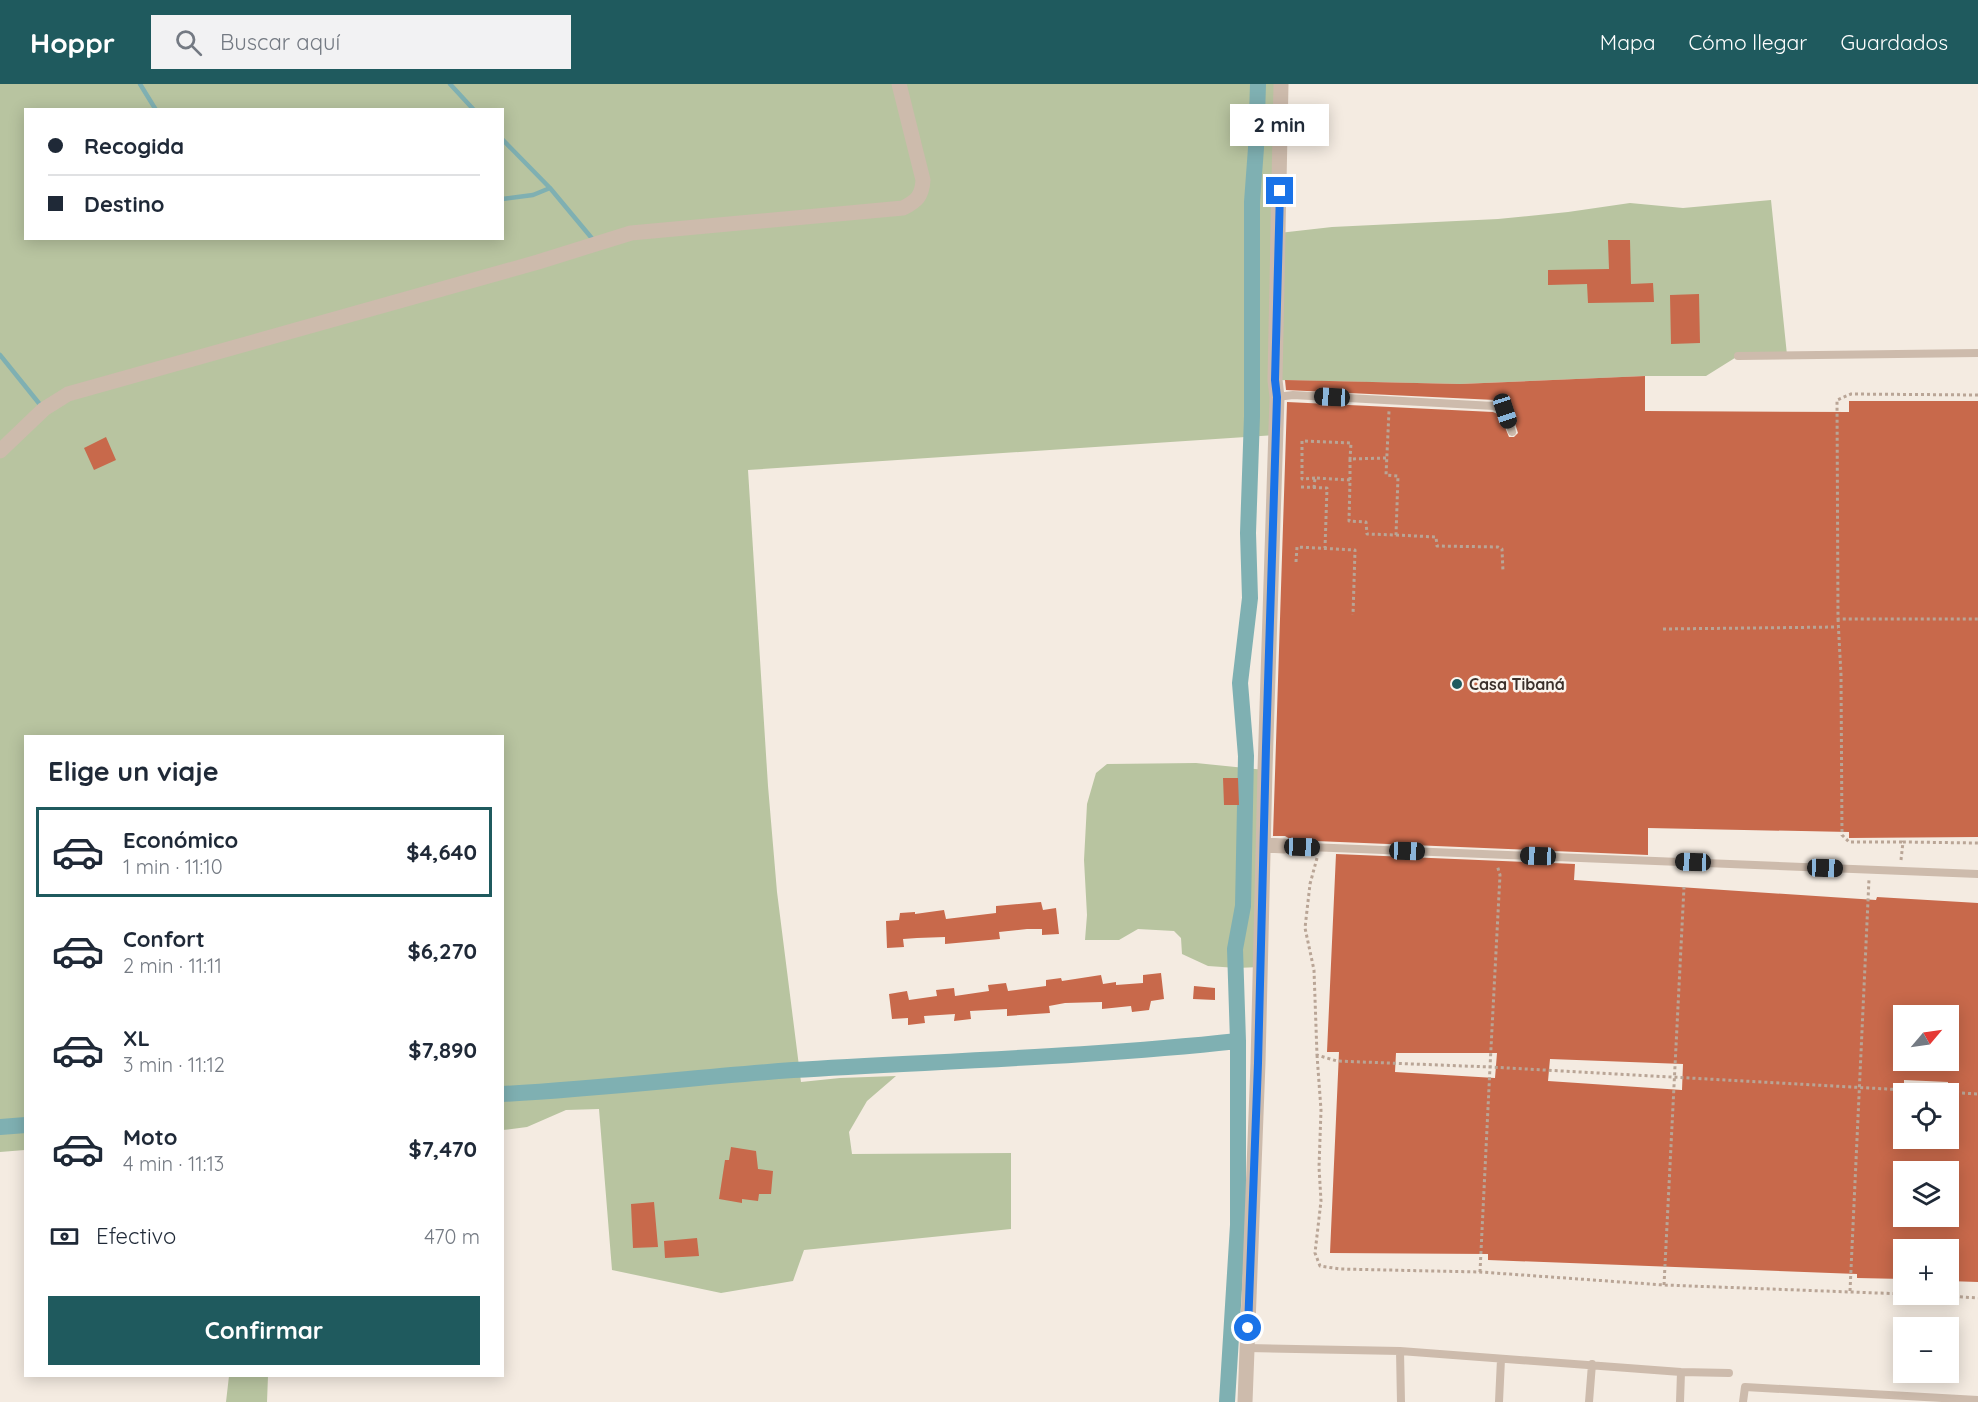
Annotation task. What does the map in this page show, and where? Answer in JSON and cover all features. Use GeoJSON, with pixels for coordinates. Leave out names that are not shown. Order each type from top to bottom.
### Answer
{"type":"FeatureCollection","features":[{"type":"Feature","properties":{"kind":"street"},"geometry":{"type":"LineString","coordinates":[[0,451],[44,409],[68,394],[538,262],[631,233],[903,208],[914,203],[922,194],[923,180],[899,84]]}},
{"type":"Feature","properties":{"kind":"street"},"geometry":{"type":"LineString","coordinates":[[1245,1402],[1277,397],[1275,380],[1281,84]]}},
{"type":"Feature","properties":{"kind":"street"},"geometry":{"type":"LineString","coordinates":[[1264,845],[1284,846]]}},
{"type":"Feature","properties":{"kind":"lane"},"geometry":{"type":"LineString","coordinates":[[1738,356],[1978,353]]}},
{"type":"Feature","properties":{"kind":"lane"},"geometry":{"type":"LineString","coordinates":[[1277,397],[1293,395],[1494,406],[1505,411],[1512,432]]}},
{"type":"Feature","properties":{"kind":"lane"},"geometry":{"type":"LineString","coordinates":[[1284,846],[1978,874]]}},
{"type":"Feature","properties":{"kind":"lane"},"geometry":{"type":"LineString","coordinates":[[1248,1348],[1400,1351],[1681,1372],[1729,1373]]}},
{"type":"Feature","properties":{"kind":"lane"},"geometry":{"type":"LineString","coordinates":[[1400,1351],[1401,1402]]}},
{"type":"Feature","properties":{"kind":"lane"},"geometry":{"type":"LineString","coordinates":[[1499,1402],[1501,1359]]}},
{"type":"Feature","properties":{"kind":"lane"},"geometry":{"type":"LineString","coordinates":[[1590,1402],[1592,1364]]}},
{"type":"Feature","properties":{"kind":"lane"},"geometry":{"type":"LineString","coordinates":[[1680,1402],[1681,1372]]}},
{"type":"Feature","properties":{"kind":"lane"},"geometry":{"type":"LineString","coordinates":[[1743,1402],[1744,1387],[1978,1400]]}},
{"type":"Feature","properties":{"kind":"path"},"geometry":{"type":"LineString","coordinates":[[1978,395],[1851,394],[1836,399],[1842,835],[1849,842],[1978,843]]}},
{"type":"Feature","properties":{"kind":"path"},"geometry":{"type":"LineString","coordinates":[[1390,400],[1386,475],[1398,476],[1396,535]]}},
{"type":"Feature","properties":{"kind":"path"},"geometry":{"type":"LineString","coordinates":[[1350,480],[1302,479],[1302,441],[1351,443],[1349,521],[1366,522],[1367,534],[1436,537],[1437,546],[1498,547],[1503,553],[1503,572]]}},
{"type":"Feature","properties":{"kind":"path"},"geometry":{"type":"LineString","coordinates":[[1350,459],[1387,458]]}},
{"type":"Feature","properties":{"kind":"path"},"geometry":{"type":"LineString","coordinates":[[1314,488],[1315,478]]}},
{"type":"Feature","properties":{"kind":"path"},"geometry":{"type":"LineString","coordinates":[[1301,487],[1327,488],[1325,548]]}},
{"type":"Feature","properties":{"kind":"path"},"geometry":{"type":"LineString","coordinates":[[1296,562],[1297,547],[1356,550],[1353,615]]}},
{"type":"Feature","properties":{"kind":"path"},"geometry":{"type":"LineString","coordinates":[[1838,619],[1978,619]]}},
{"type":"Feature","properties":{"kind":"path"},"geometry":{"type":"LineString","coordinates":[[1664,629],[1838,627]]}},
{"type":"Feature","properties":{"kind":"path"},"geometry":{"type":"LineString","coordinates":[[1900,871],[1903,842]]}},
{"type":"Feature","properties":{"kind":"path"},"geometry":{"type":"LineString","coordinates":[[1319,848],[1310,884],[1305,928],[1314,970],[1321,1201],[1315,1253],[1320,1266],[1340,1269],[1480,1272],[1664,1285],[1893,1293]]}},
{"type":"Feature","properties":{"kind":"path"},"geometry":{"type":"LineString","coordinates":[[1480,1272],[1500,875],[1494,855]]}},
{"type":"Feature","properties":{"kind":"path"},"geometry":{"type":"LineString","coordinates":[[1850,1291],[1870,869]]}},
{"type":"Feature","properties":{"kind":"path"},"geometry":{"type":"LineString","coordinates":[[1664,1285],[1684,887]]}},
{"type":"Feature","properties":{"kind":"path"},"geometry":{"type":"LineString","coordinates":[[1317,1055],[1337,1061],[1490,1067],[1978,1094]]}},
{"type":"Feature","properties":{"kind":"path"},"geometry":{"type":"LineString","coordinates":[[1959,1297],[1978,1298]]}},
{"type":"Feature","properties":{"kind":"green space"},"geometry":{"type":"Polygon","coordinates":[[[0,84],[1281,84],[1279,233],[1332,227],[1498,219],[1630,203],[1683,208],[1771,200],[1787,355],[1738,356],[1706,376],[1645,376],[1460,384],[1276,380],[1275,435],[748,470],[777,892],[801,1082],[896,1076],[867,1101],[849,1132],[852,1154],[1011,1153],[1011,1229],[804,1250],[793,1281],[721,1293],[612,1270],[599,1109],[566,1110],[527,1127],[504,1130],[504,735],[24,735],[24,1150],[0,1152],[0,84]]]}},
{"type":"Feature","properties":{"kind":"green space"},"geometry":{"type":"Polygon","coordinates":[[[1196,763],[1265,770],[1260,967],[1208,966],[1182,954],[1181,938],[1174,931],[1138,929],[1119,940],[1085,940],[1087,915],[1084,860],[1087,804],[1096,773],[1107,764],[1196,763]]]}},
{"type":"Feature","properties":{"kind":"green space"},"geometry":{"type":"Polygon","coordinates":[[[229,1377],[268,1377],[267,1402],[226,1402],[229,1377]]]}},
{"type":"Feature","properties":{"kind":"building"},"geometry":{"type":"Polygon","coordinates":[[[1608,240],[1630,240],[1631,284],[1653,283],[1654,302],[1588,303],[1587,284],[1548,285],[1548,270],[1609,269],[1608,240]]]}},
{"type":"Feature","properties":{"kind":"building"},"geometry":{"type":"Polygon","coordinates":[[[1699,294],[1700,343],[1671,344],[1670,295],[1699,294]]]}},
{"type":"Feature","properties":{"kind":"building"},"geometry":{"type":"Polygon","coordinates":[[[1645,376],[1645,411],[1849,412],[1849,401],[1978,401],[1978,837],[1849,838],[1849,832],[1648,828],[1648,855],[1292,840],[1285,836],[1273,836],[1287,402],[1493,412],[1500,415],[1509,437],[1514,437],[1518,433],[1510,407],[1495,400],[1286,390],[1285,380],[1460,384],[1645,376]]]}},
{"type":"Feature","properties":{"kind":"building"},"geometry":{"type":"Polygon","coordinates":[[[106,437],[116,460],[94,470],[84,448],[106,437]]]}},
{"type":"Feature","properties":{"kind":"building"},"geometry":{"type":"Polygon","coordinates":[[[1223,778],[1238,778],[1239,805],[1224,805],[1223,778]]]}},
{"type":"Feature","properties":{"kind":"building"},"geometry":{"type":"Polygon","coordinates":[[[1336,854],[1575,864],[1574,880],[1876,900],[1877,897],[1978,903],[1978,1282],[1959,1281],[1959,1239],[1893,1239],[1893,1279],[1857,1278],[1857,1274],[1488,1260],[1488,1254],[1330,1253],[1339,1052],[1327,1052],[1336,854]],[[1396,1053],[1395,1072],[1495,1078],[1497,1053],[1396,1053]],[[1550,1059],[1548,1081],[1682,1090],[1683,1064],[1550,1059]]]}},
{"type":"Feature","properties":{"kind":"building"},"geometry":{"type":"Polygon","coordinates":[[[1041,902],[1043,910],[1056,908],[1059,934],[1042,935],[1042,929],[1027,929],[999,932],[1000,939],[945,944],[945,937],[903,939],[904,947],[887,948],[886,921],[899,920],[900,913],[915,912],[915,914],[944,910],[946,919],[996,913],[996,906],[1041,902]]]}},
{"type":"Feature","properties":{"kind":"building"},"geometry":{"type":"Polygon","coordinates":[[[1161,973],[1164,999],[1151,1001],[1149,1010],[1132,1012],[1131,1006],[1102,1009],[1102,1002],[1065,1003],[1049,1006],[1050,1013],[1007,1016],[1007,1009],[970,1011],[971,1019],[954,1021],[955,1014],[924,1016],[925,1023],[908,1025],[908,1018],[892,1019],[889,994],[907,991],[909,1000],[937,996],[936,990],[954,988],[955,996],[989,991],[988,985],[1006,983],[1008,991],[1046,986],[1046,980],[1061,978],[1062,981],[1101,975],[1103,984],[1143,983],[1143,975],[1161,973]]]}},
{"type":"Feature","properties":{"kind":"building"},"geometry":{"type":"Polygon","coordinates":[[[1194,986],[1215,988],[1215,1000],[1193,999],[1194,986]]]}},
{"type":"Feature","properties":{"kind":"building"},"geometry":{"type":"Polygon","coordinates":[[[731,1147],[756,1151],[758,1169],[773,1171],[771,1194],[759,1194],[758,1201],[742,1199],[742,1203],[719,1199],[725,1160],[729,1160],[731,1147]]]}},
{"type":"Feature","properties":{"kind":"building"},"geometry":{"type":"Polygon","coordinates":[[[654,1202],[658,1247],[633,1248],[631,1204],[654,1202]]]}},
{"type":"Feature","properties":{"kind":"building"},"geometry":{"type":"Polygon","coordinates":[[[697,1238],[699,1256],[665,1258],[664,1241],[697,1238]]]}},
{"type":"Feature","properties":{"kind":"waterway"},"geometry":{"type":"LineString","coordinates":[[140,84],[155,108]]}},
{"type":"Feature","properties":{"kind":"waterway"},"geometry":{"type":"LineString","coordinates":[[450,84],[472,108]]}},
{"type":"Feature","properties":{"kind":"waterway"},"geometry":{"type":"LineString","coordinates":[[1227,1402],[1238,1225],[1238,1041],[1235,949],[1243,906],[1246,756],[1240,683],[1250,598],[1248,533],[1252,416],[1252,202],[1258,84]]}},
{"type":"Feature","properties":{"kind":"waterway"},"geometry":{"type":"LineString","coordinates":[[504,141],[550,188],[595,242]]}},
{"type":"Feature","properties":{"kind":"waterway"},"geometry":{"type":"LineString","coordinates":[[504,199],[533,195],[550,188]]}},
{"type":"Feature","properties":{"kind":"waterway"},"geometry":{"type":"LineString","coordinates":[[0,355],[42,407]]}},
{"type":"Feature","properties":{"kind":"waterway"},"geometry":{"type":"LineString","coordinates":[[504,1094],[793,1070],[1071,1055],[1238,1041]]}},
{"type":"Feature","properties":{"kind":"waterway"},"geometry":{"type":"LineString","coordinates":[[0,1127],[24,1125]]}},
{"type":"Feature","properties":{"kind":"place","name":"Casa Tibaná"},"geometry":{"type":"Point","coordinates":[1457,684]}},
{"type":"Feature","properties":{"kind":"route"},"geometry":{"type":"LineString","coordinates":[[1248,1328],[1277,397],[1275,380],[1280,191]]}}]}
